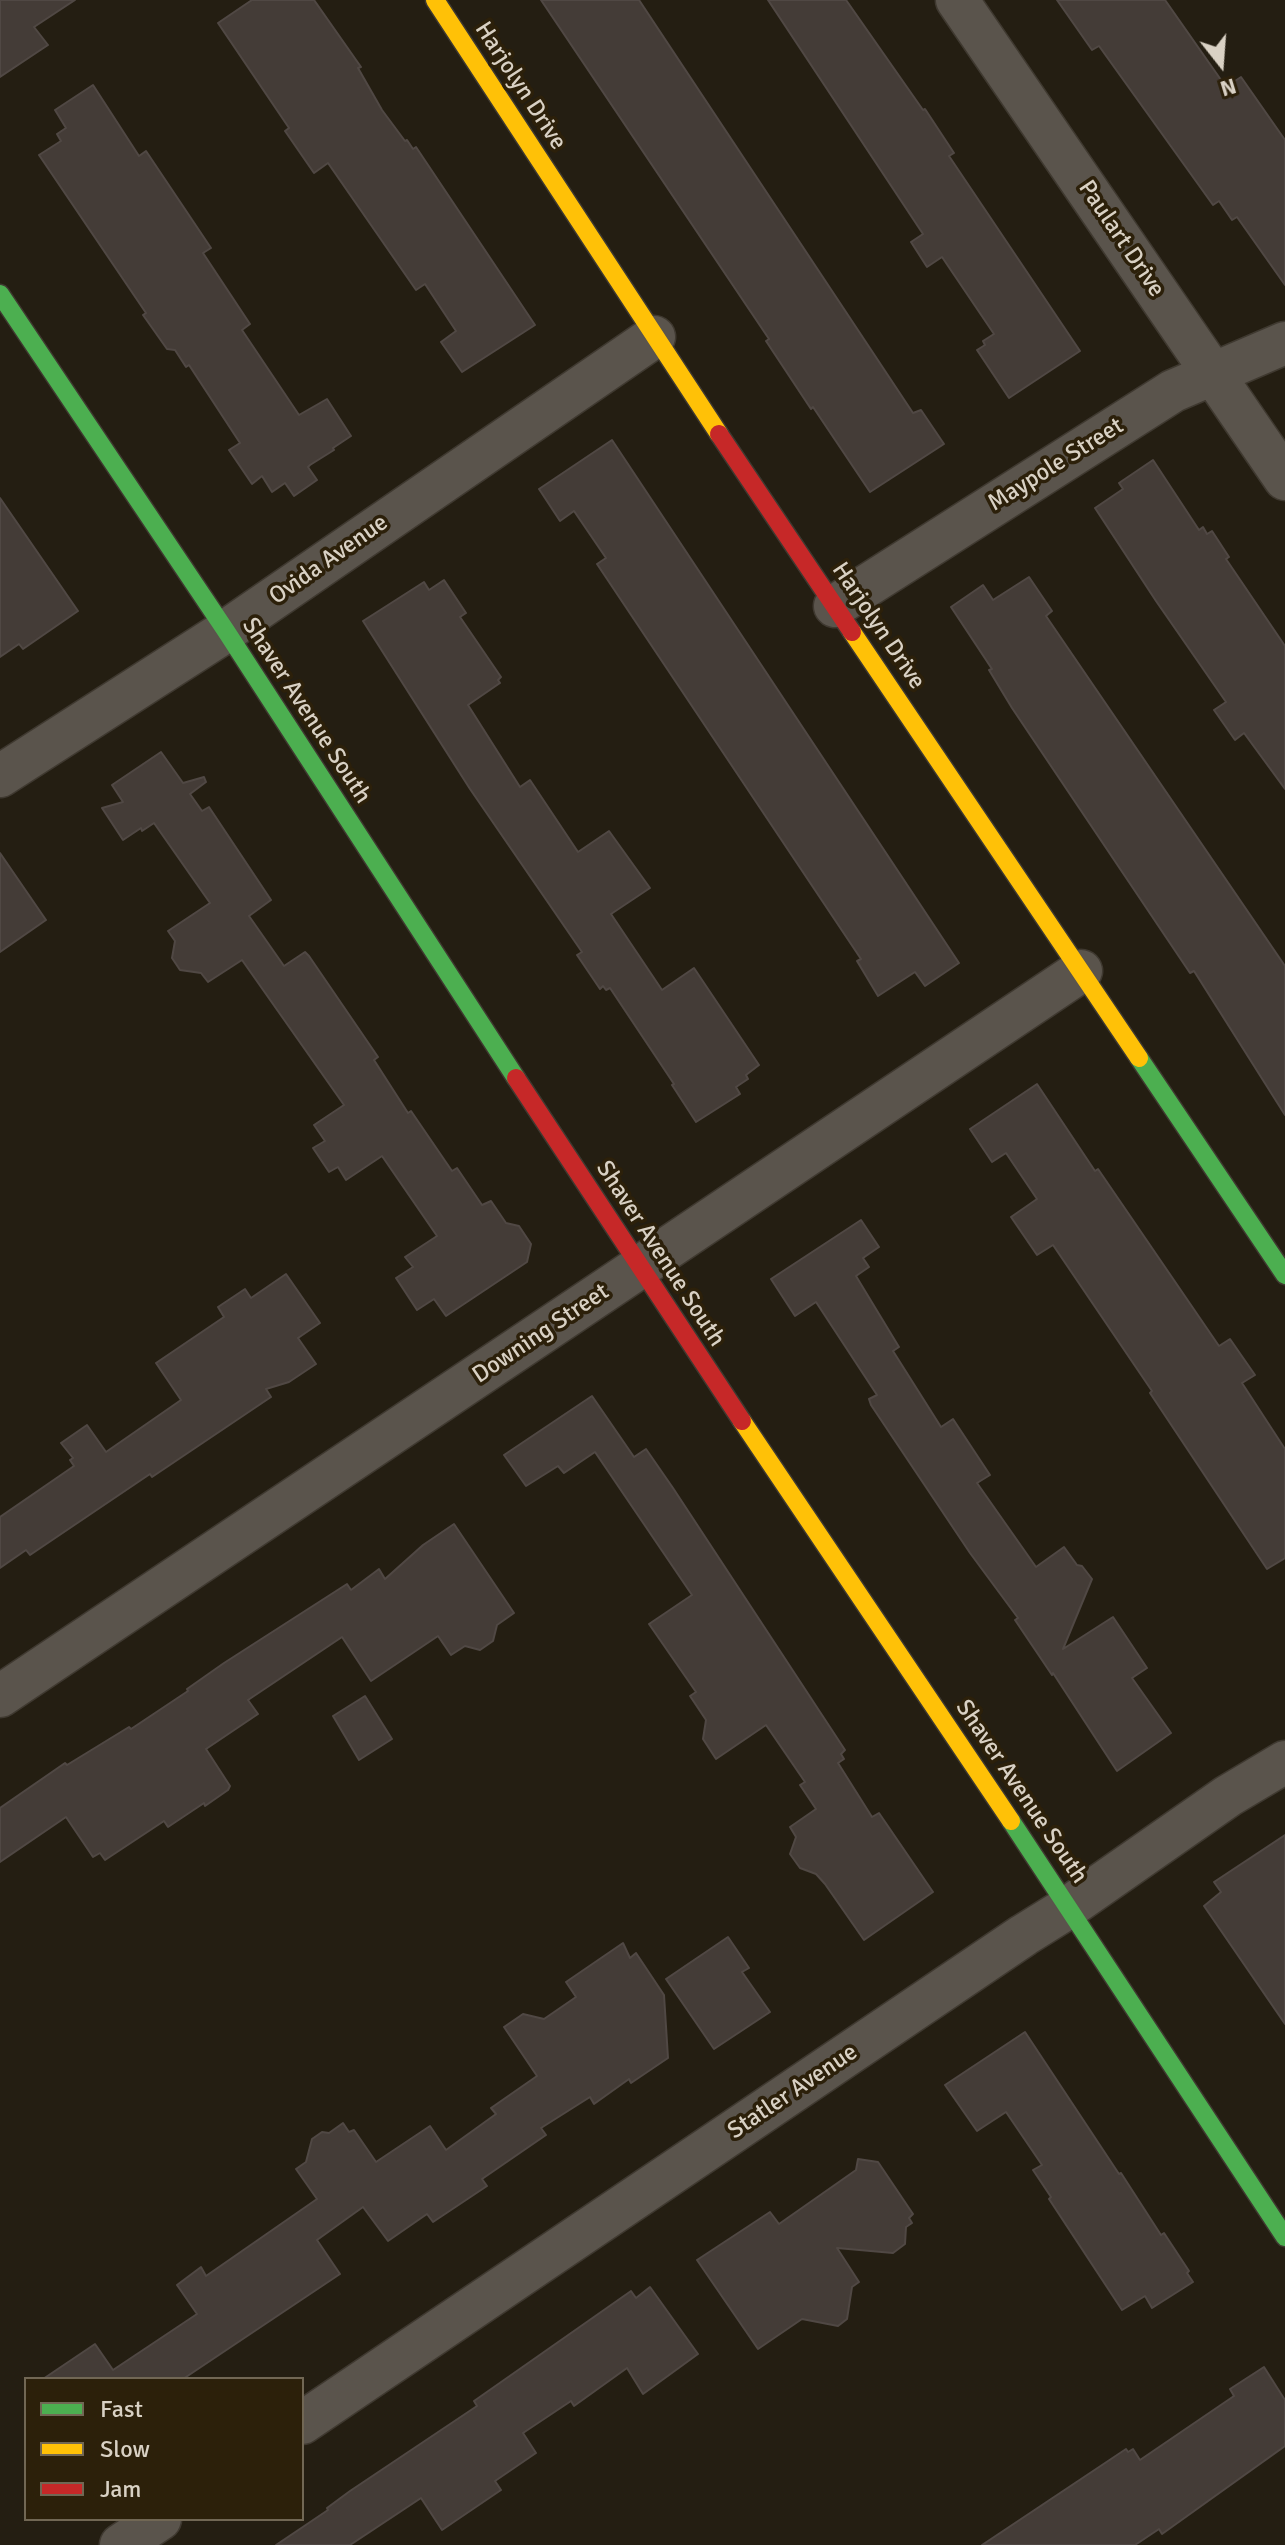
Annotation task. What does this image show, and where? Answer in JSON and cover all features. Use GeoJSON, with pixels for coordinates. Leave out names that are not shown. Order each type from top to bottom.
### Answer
{"type":"FeatureCollection","features":[{"type":"Feature","properties":{"kind":"street","name":"Harjolyn Drive"},"geometry":{"type":"LineString","coordinates":[[435,0],[654,337],[1285,1275]]}},
{"type":"Feature","properties":{"kind":"street","name":"Paulart Drive"},"geometry":{"type":"LineString","coordinates":[[957,0],[1285,479]]}},
{"type":"Feature","properties":{"kind":"street","name":"Shaver Avenue South"},"geometry":{"type":"LineString","coordinates":[[0,294],[226,631],[640,1268],[1069,1907],[1285,2237]]}},
{"type":"Feature","properties":{"kind":"street","name":"Ovida Avenue"},"geometry":{"type":"LineString","coordinates":[[0,776],[226,631],[654,337]]}},
{"type":"Feature","properties":{"kind":"street","name":"Maypole Street"},"geometry":{"type":"LineString","coordinates":[[835,606],[1173,391],[1285,343]]}},
{"type":"Feature","properties":{"kind":"street","name":"Downing Street"},"geometry":{"type":"LineString","coordinates":[[0,1696],[1081,971]]}},
{"type":"Feature","properties":{"kind":"street","name":"Statler Avenue"},"geometry":{"type":"LineString","coordinates":[[304,2422],[1069,1907],[1228,1796],[1285,1762]]}},
{"type":"Feature","properties":{"kind":"street"},"geometry":{"type":"LineString","coordinates":[[121,2545],[157,2521]]}},
{"type":"Feature","properties":{"kind":"building"},"geometry":{"type":"Polygon","coordinates":[[[0,0],[75,0],[34,27],[48,45],[0,77],[0,0]]]}},
{"type":"Feature","properties":{"kind":"building"},"geometry":{"type":"Polygon","coordinates":[[[252,0],[314,0],[361,67],[358,68],[382,110],[405,141],[413,149],[416,147],[535,325],[462,372],[441,342],[456,331],[425,284],[416,290],[328,163],[314,173],[285,131],[289,128],[218,23],[252,0]]]}},
{"type":"Feature","properties":{"kind":"building"},"geometry":{"type":"Polygon","coordinates":[[[541,0],[639,0],[913,413],[921,410],[944,444],[870,492],[813,407],[811,409],[766,341],[769,339],[541,0]]]}},
{"type":"Feature","properties":{"kind":"building"},"geometry":{"type":"Polygon","coordinates":[[[768,0],[846,0],[925,109],[954,153],[949,156],[1080,351],[1009,398],[977,350],[985,345],[983,341],[994,334],[942,257],[927,267],[911,242],[923,234],[768,0]]]}},
{"type":"Feature","properties":{"kind":"building"},"geometry":{"type":"Polygon","coordinates":[[[1057,0],[1165,0],[1226,87],[1241,77],[1285,140],[1285,285],[1237,217],[1232,220],[1219,201],[1213,205],[1099,46],[1092,50],[1057,0]]]}},
{"type":"Feature","properties":{"kind":"building"},"geometry":{"type":"Polygon","coordinates":[[[93,85],[139,156],[146,151],[211,248],[203,253],[250,324],[242,330],[299,415],[327,399],[351,436],[308,467],[317,480],[294,496],[285,483],[272,492],[262,476],[252,484],[229,450],[240,443],[189,365],[186,367],[175,350],[167,349],[143,315],[146,313],[39,155],[61,141],[57,134],[66,128],[55,110],[93,85]]]}},
{"type":"Feature","properties":{"kind":"building"},"geometry":{"type":"Polygon","coordinates":[[[612,440],[959,963],[925,986],[915,972],[878,996],[857,961],[861,959],[597,564],[606,558],[574,511],[560,521],[539,489],[612,440]]]}},
{"type":"Feature","properties":{"kind":"building"},"geometry":{"type":"Polygon","coordinates":[[[1153,460],[1199,530],[1203,527],[1207,534],[1212,531],[1229,557],[1226,559],[1285,646],[1285,789],[1244,733],[1235,740],[1214,710],[1226,702],[1095,508],[1123,489],[1119,483],[1153,460]]]}},
{"type":"Feature","properties":{"kind":"building"},"geometry":{"type":"Polygon","coordinates":[[[0,498],[78,611],[23,649],[19,644],[0,657],[0,498]]]}},
{"type":"Feature","properties":{"kind":"building"},"geometry":{"type":"Polygon","coordinates":[[[1029,577],[1052,611],[1046,616],[1285,966],[1285,1115],[1194,971],[1190,973],[1012,708],[989,670],[992,669],[951,607],[983,585],[993,600],[1029,577]]]}},
{"type":"Feature","properties":{"kind":"building"},"geometry":{"type":"Polygon","coordinates":[[[444,580],[466,613],[460,617],[501,677],[498,680],[500,683],[468,705],[520,787],[530,780],[578,852],[609,831],[650,888],[611,914],[662,990],[694,968],[759,1065],[746,1075],[748,1079],[736,1087],[740,1094],[696,1122],[610,988],[606,990],[603,986],[600,989],[577,955],[582,952],[470,789],[363,621],[424,582],[429,590],[444,580]]]}},
{"type":"Feature","properties":{"kind":"building"},"geometry":{"type":"Polygon","coordinates":[[[161,752],[183,783],[204,777],[206,782],[190,794],[202,811],[209,807],[271,900],[249,916],[284,966],[305,952],[309,956],[378,1057],[374,1060],[408,1113],[411,1111],[452,1171],[457,1168],[482,1205],[491,1201],[506,1223],[519,1226],[531,1244],[527,1262],[446,1316],[434,1299],[417,1310],[396,1278],[413,1267],[405,1257],[437,1236],[382,1156],[346,1180],[338,1167],[329,1172],[313,1148],[325,1141],[314,1125],[344,1105],[242,960],[208,982],[201,973],[180,970],[172,958],[175,941],[168,931],[210,903],[154,823],[123,840],[102,808],[123,802],[112,785],[161,752]]]}},
{"type":"Feature","properties":{"kind":"building"},"geometry":{"type":"Polygon","coordinates":[[[0,853],[46,920],[0,952],[0,853]]]}},
{"type":"Feature","properties":{"kind":"building"},"geometry":{"type":"Polygon","coordinates":[[[1037,1084],[1219,1346],[1230,1339],[1255,1375],[1242,1383],[1285,1449],[1285,1558],[1267,1569],[1053,1245],[1037,1255],[1011,1217],[1037,1199],[1006,1153],[992,1162],[970,1129],[1037,1084]]]}},
{"type":"Feature","properties":{"kind":"building"},"geometry":{"type":"Polygon","coordinates":[[[861,1220],[879,1247],[863,1258],[869,1267],[856,1276],[899,1347],[893,1351],[941,1427],[953,1419],[990,1475],[977,1483],[1036,1567],[1064,1547],[1092,1579],[1063,1649],[1113,1617],[1147,1668],[1132,1678],[1171,1733],[1117,1771],[1015,1620],[1018,1618],[970,1553],[871,1405],[869,1399],[877,1395],[816,1302],[795,1316],[771,1279],[861,1220]]]}},
{"type":"Feature","properties":{"kind":"building"},"geometry":{"type":"Polygon","coordinates":[[[286,1274],[320,1323],[298,1338],[316,1364],[289,1382],[266,1389],[271,1397],[30,1555],[26,1550],[0,1568],[0,1517],[74,1466],[70,1460],[73,1458],[61,1443],[87,1425],[106,1452],[181,1400],[156,1363],[224,1317],[218,1307],[245,1289],[251,1298],[286,1274]]]}},
{"type":"Feature","properties":{"kind":"building"},"geometry":{"type":"Polygon","coordinates":[[[592,1396],[634,1457],[646,1449],[673,1488],[845,1750],[841,1754],[844,1759],[838,1763],[872,1817],[879,1813],[933,1892],[864,1940],[825,1884],[816,1874],[800,1868],[790,1854],[796,1837],[790,1827],[816,1809],[800,1785],[805,1782],[766,1725],[716,1759],[703,1739],[706,1720],[690,1696],[696,1692],[649,1624],[692,1595],[595,1452],[564,1473],[558,1466],[526,1486],[504,1455],[592,1396]]]}},
{"type":"Feature","properties":{"kind":"building"},"geometry":{"type":"Polygon","coordinates":[[[454,1524],[514,1613],[497,1625],[493,1641],[480,1650],[465,1646],[451,1655],[438,1636],[371,1681],[342,1637],[248,1700],[258,1714],[206,1749],[230,1786],[205,1806],[204,1803],[168,1827],[164,1821],[105,1860],[100,1853],[93,1857],[66,1817],[0,1862],[0,1808],[65,1763],[67,1765],[129,1727],[131,1729],[224,1663],[347,1584],[351,1590],[379,1569],[385,1579],[423,1545],[454,1524]]]}},
{"type":"Feature","properties":{"kind":"building"},"geometry":{"type":"Polygon","coordinates":[[[365,1696],[392,1739],[359,1760],[333,1716],[365,1696]]]}},
{"type":"Feature","properties":{"kind":"building"},"geometry":{"type":"Polygon","coordinates":[[[1285,1835],[1285,2024],[1204,1906],[1221,1892],[1214,1882],[1285,1835]]]}},
{"type":"Feature","properties":{"kind":"building"},"geometry":{"type":"Polygon","coordinates":[[[728,1937],[749,1968],[742,1972],[770,2012],[714,2049],[666,1979],[728,1937]]]}},
{"type":"Feature","properties":{"kind":"building"},"geometry":{"type":"Polygon","coordinates":[[[623,1943],[630,1958],[636,1953],[664,1995],[668,2058],[631,2083],[629,2079],[594,2104],[590,2097],[541,2128],[546,2135],[482,2179],[487,2186],[433,2222],[427,2214],[388,2241],[363,2207],[317,2240],[340,2274],[186,2377],[46,2377],[95,2344],[113,2370],[197,2314],[177,2285],[201,2267],[206,2276],[317,2199],[296,2169],[306,2162],[312,2139],[322,2132],[329,2133],[343,2123],[349,2132],[354,2130],[376,2162],[430,2126],[446,2150],[496,2114],[491,2108],[537,2076],[504,2027],[523,2014],[544,2019],[576,1997],[566,1982],[623,1943]]]}},
{"type":"Feature","properties":{"kind":"building"},"geometry":{"type":"Polygon","coordinates":[[[1025,2032],[1119,2174],[1189,2271],[1187,2273],[1193,2282],[1152,2308],[1145,2296],[1122,2310],[1049,2199],[1051,2197],[1033,2170],[1042,2165],[1006,2112],[977,2131],[945,2085],[1025,2032]]]}},
{"type":"Feature","properties":{"kind":"building"},"geometry":{"type":"Polygon","coordinates":[[[858,2159],[878,2162],[913,2214],[909,2218],[912,2223],[906,2227],[905,2244],[893,2253],[837,2248],[859,2282],[852,2287],[847,2319],[838,2326],[802,2319],[758,2349],[697,2260],[770,2212],[779,2224],[856,2170],[858,2159]]]}},
{"type":"Feature","properties":{"kind":"building"},"geometry":{"type":"Polygon","coordinates":[[[650,2287],[698,2354],[643,2394],[627,2368],[574,2406],[571,2401],[523,2433],[536,2453],[495,2481],[501,2490],[442,2530],[421,2498],[350,2545],[276,2545],[477,2406],[474,2401],[631,2291],[636,2298],[650,2287]]]}},
{"type":"Feature","properties":{"kind":"building"},"geometry":{"type":"Polygon","coordinates":[[[1264,2367],[1285,2400],[1285,2446],[1162,2534],[1159,2529],[1135,2545],[982,2545],[1126,2449],[1128,2452],[1133,2449],[1140,2460],[1234,2396],[1230,2389],[1264,2367]]]}},
{"type":"Feature","properties":{"kind":"traffic: fast"},"geometry":{"type":"LineString","coordinates":[[0,294],[226,631],[516,1078]]}},
{"type":"Feature","properties":{"kind":"traffic: fast"},"geometry":{"type":"LineString","coordinates":[[1139,1058],[1285,1275]]}},
{"type":"Feature","properties":{"kind":"traffic: fast"},"geometry":{"type":"LineString","coordinates":[[1011,1821],[1285,2237]]}},
{"type":"Feature","properties":{"kind":"traffic: slow"},"geometry":{"type":"LineString","coordinates":[[435,0],[719,434]]}},
{"type":"Feature","properties":{"kind":"traffic: slow"},"geometry":{"type":"LineString","coordinates":[[852,632],[1139,1058]]}},
{"type":"Feature","properties":{"kind":"traffic: slow"},"geometry":{"type":"LineString","coordinates":[[742,1421],[1011,1821]]}},
{"type":"Feature","properties":{"kind":"traffic: jam"},"geometry":{"type":"LineString","coordinates":[[719,434],[852,632]]}},
{"type":"Feature","properties":{"kind":"traffic: jam"},"geometry":{"type":"LineString","coordinates":[[516,1078],[742,1421]]}}]}
